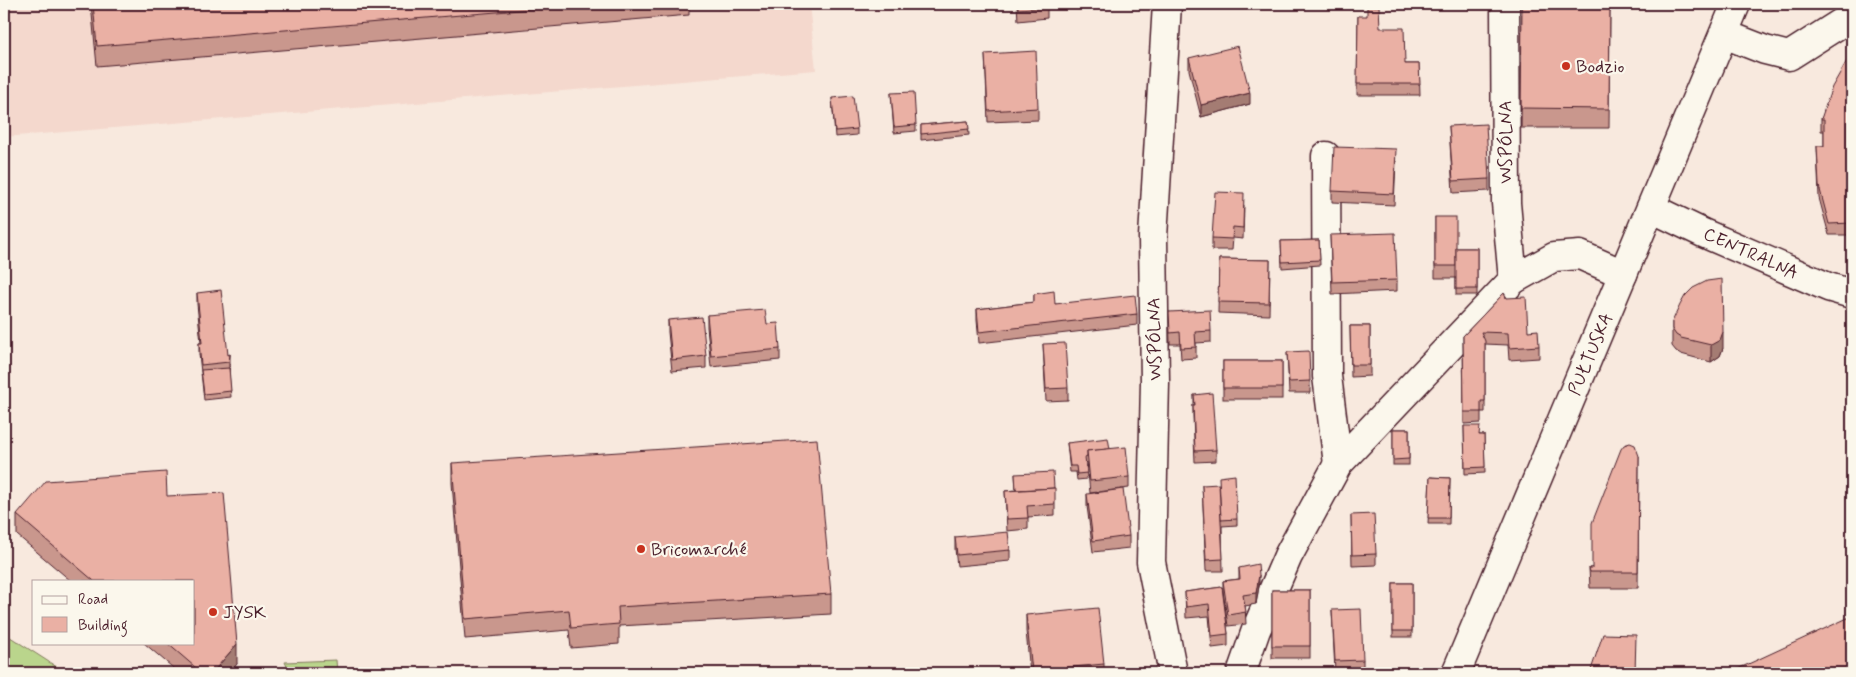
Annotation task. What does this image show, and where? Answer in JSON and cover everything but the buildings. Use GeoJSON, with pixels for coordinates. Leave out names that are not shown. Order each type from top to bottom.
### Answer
{"type":"FeatureCollection","features":[{"type":"Feature","properties":{"kind":"street","name":"WSPÓLNA"},"geometry":{"type":"LineString","coordinates":[[1167,4],[1153,237],[1155,382],[1151,562],[1173,673]]}},
{"type":"Feature","properties":{"kind":"street","name":"WSPÓLNA"},"geometry":{"type":"LineString","coordinates":[[1505,4],[1506,203],[1513,280]]}},
{"type":"Feature","properties":{"kind":"street","name":"PUŁTUSKA"},"geometry":{"type":"LineString","coordinates":[[1456,673],[1736,4]]}},
{"type":"Feature","properties":{"kind":"street"},"geometry":{"type":"LineString","coordinates":[[1724,34],[1765,50],[1789,56],[1852,16]]}},
{"type":"Feature","properties":{"kind":"street"},"geometry":{"type":"LineString","coordinates":[[1326,156],[1327,376],[1338,464]]}},
{"type":"Feature","properties":{"kind":"street","name":"CENTRALNA"},"geometry":{"type":"LineString","coordinates":[[1651,208],[1703,233],[1828,287],[1852,294]]}},
{"type":"Feature","properties":{"kind":"street"},"geometry":{"type":"LineString","coordinates":[[1241,673],[1256,630],[1288,556],[1338,464],[1513,280],[1554,257],[1580,255],[1623,274]]}},
{"type":"Feature","properties":{"kind":"shaded area"},"geometry":{"type":"Polygon","coordinates":[[[4,4],[809,4],[816,70],[4,137],[4,4]]]}},
{"type":"Feature","properties":{"kind":"green space"},"geometry":{"type":"Polygon","coordinates":[[[4,633],[66,673],[4,673],[4,633]]]}},
{"type":"Feature","properties":{"kind":"green space"},"geometry":{"type":"Polygon","coordinates":[[[336,660],[337,673],[290,673],[285,662],[336,660]]]}},
{"type":"Feature","properties":{"kind":"place","name":"Bodzio"},"geometry":{"type":"Point","coordinates":[1566,66]}},
{"type":"Feature","properties":{"kind":"place","name":"Bricomarché"},"geometry":{"type":"Point","coordinates":[641,549]}},
{"type":"Feature","properties":{"kind":"place","name":"JYSK"},"geometry":{"type":"Point","coordinates":[213,612]}}]}
